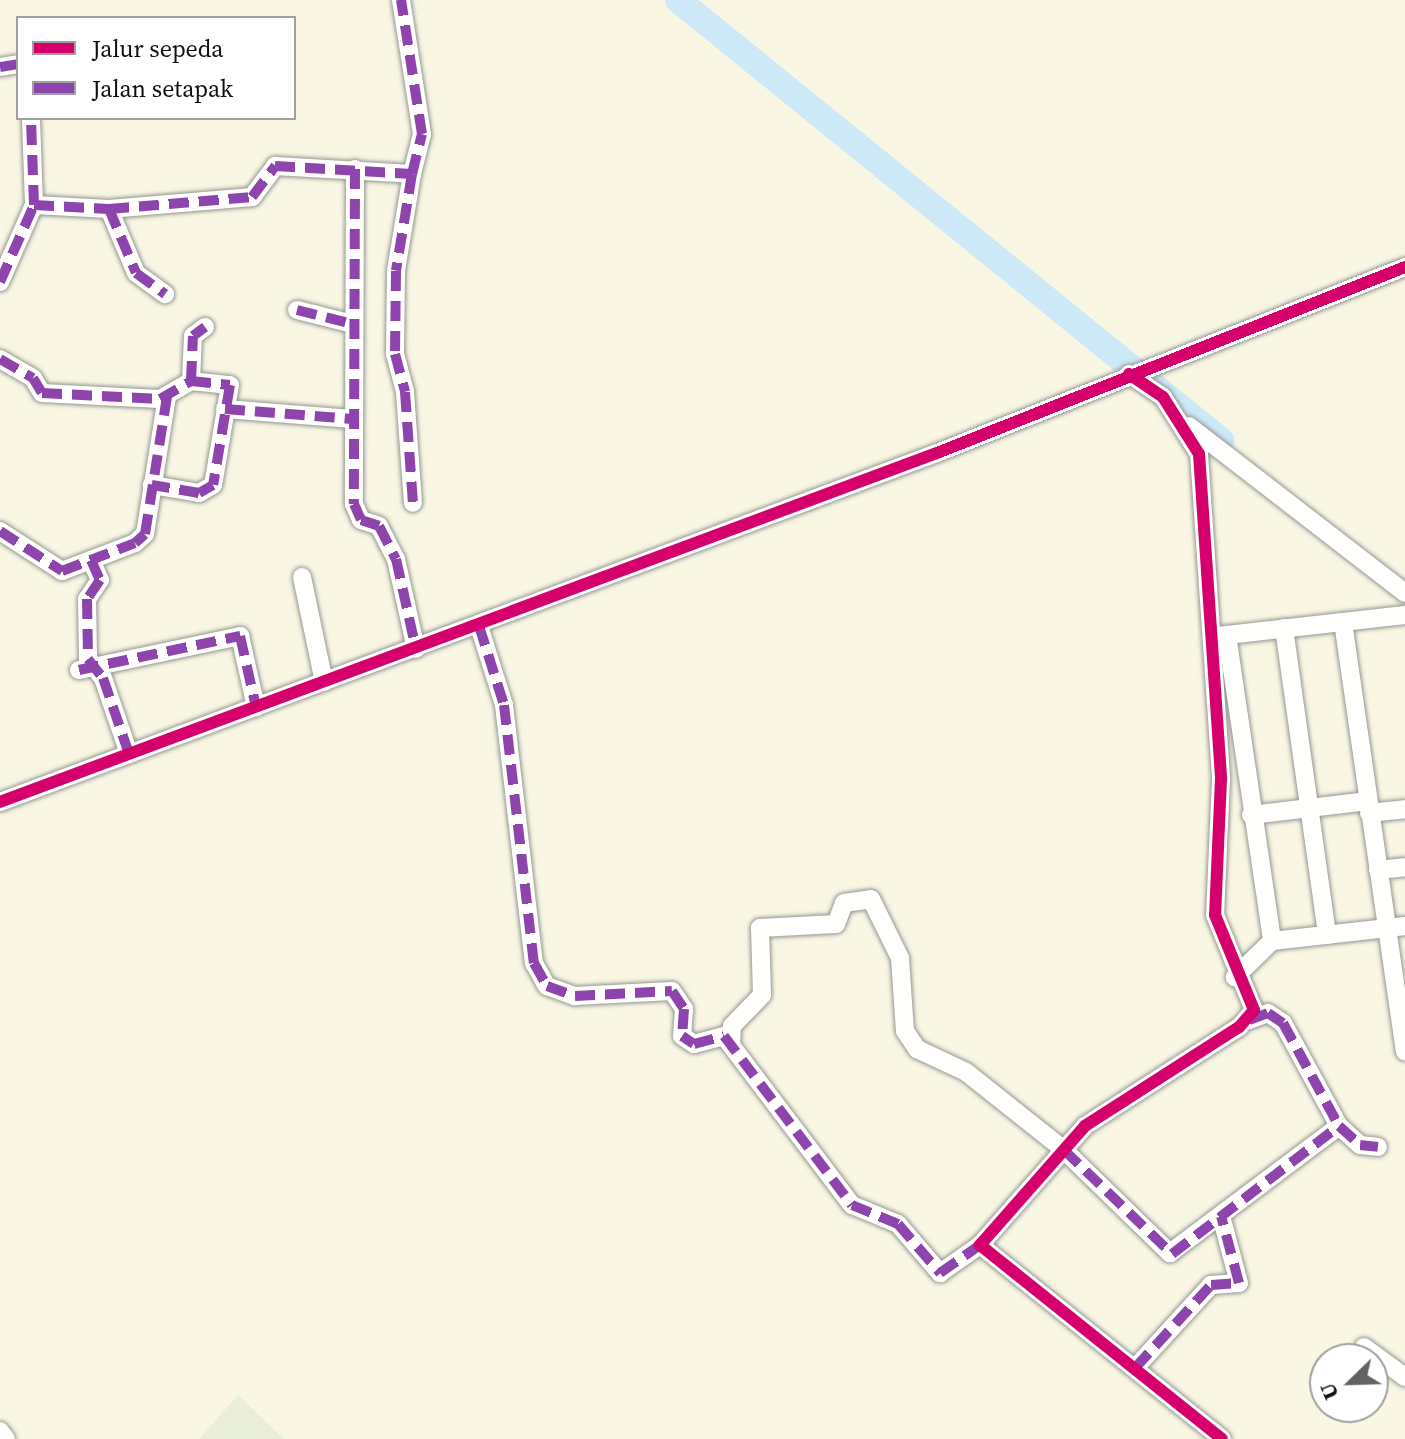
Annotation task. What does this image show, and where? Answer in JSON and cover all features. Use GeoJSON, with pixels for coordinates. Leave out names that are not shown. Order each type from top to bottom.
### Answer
{"type":"FeatureCollection","features":[{"type":"Feature","properties":{"kind":"street"},"geometry":{"type":"LineString","coordinates":[[401,0],[422,134],[396,271],[395,354],[413,503]]}},
{"type":"Feature","properties":{"kind":"street"},"geometry":{"type":"LineString","coordinates":[[0,281],[34,205],[31,120]]}},
{"type":"Feature","properties":{"kind":"street"},"geometry":{"type":"LineString","coordinates":[[34,205],[109,209],[252,197],[275,166],[412,174]]}},
{"type":"Feature","properties":{"kind":"street"},"geometry":{"type":"LineString","coordinates":[[355,169],[354,504],[361,520],[379,526],[396,559],[416,649]]}},
{"type":"Feature","properties":{"kind":"street"},"geometry":{"type":"LineString","coordinates":[[109,209],[136,273],[165,294]]}},
{"type":"Feature","properties":{"kind":"street"},"geometry":{"type":"LineString","coordinates":[[0,802],[479,626],[1405,267]]}},
{"type":"Feature","properties":{"kind":"street"},"geometry":{"type":"LineString","coordinates":[[297,310],[353,324]]}},
{"type":"Feature","properties":{"kind":"street"},"geometry":{"type":"LineString","coordinates":[[191,381],[193,336],[205,327]]}},
{"type":"Feature","properties":{"kind":"street"},"geometry":{"type":"LineString","coordinates":[[0,359],[33,378],[42,393],[167,397],[191,381],[230,385],[213,485],[199,493],[152,485]]}},
{"type":"Feature","properties":{"kind":"street"},"geometry":{"type":"LineString","coordinates":[[1130,373],[1184,423],[1403,592],[1405,615],[1207,637]]}},
{"type":"Feature","properties":{"kind":"street"},"geometry":{"type":"LineString","coordinates":[[0,531],[57,570],[91,560],[145,534],[167,397]]}},
{"type":"Feature","properties":{"kind":"street"},"geometry":{"type":"LineString","coordinates":[[225,409],[353,419]]}},
{"type":"Feature","properties":{"kind":"street"},"geometry":{"type":"LineString","coordinates":[[1184,423],[1199,454],[1207,637],[1221,779],[1215,915],[1235,977],[1251,998],[1249,1020]]}},
{"type":"Feature","properties":{"kind":"street"},"geometry":{"type":"LineString","coordinates":[[91,560],[100,580],[87,599],[86,669],[129,754]]}},
{"type":"Feature","properties":{"kind":"street"},"geometry":{"type":"LineString","coordinates":[[302,577],[324,682]]}},
{"type":"Feature","properties":{"kind":"street"},"geometry":{"type":"LineString","coordinates":[[1343,622],[1386,927],[1401,989],[1405,1052]]}},
{"type":"Feature","properties":{"kind":"street"},"geometry":{"type":"LineString","coordinates":[[479,626],[504,705],[537,974],[566,995],[672,991],[684,1009],[682,1036],[688,1043],[717,1035],[731,1045],[852,1205],[898,1224],[940,1273],[980,1245],[1085,1126],[1249,1020],[1268,1013],[1283,1023],[1339,1126],[1360,1145],[1378,1147]]}},
{"type":"Feature","properties":{"kind":"street"},"geometry":{"type":"LineString","coordinates":[[1284,628],[1327,935]]}},
{"type":"Feature","properties":{"kind":"street"},"geometry":{"type":"LineString","coordinates":[[1227,635],[1251,815],[1272,941]]}},
{"type":"Feature","properties":{"kind":"street"},"geometry":{"type":"LineString","coordinates":[[86,669],[243,637],[256,707]]}},
{"type":"Feature","properties":{"kind":"street"},"geometry":{"type":"LineString","coordinates":[[1251,815],[1311,808],[1405,809]]}},
{"type":"Feature","properties":{"kind":"street"},"geometry":{"type":"LineString","coordinates":[[1378,870],[1405,867]]}},
{"type":"Feature","properties":{"kind":"street"},"geometry":{"type":"LineString","coordinates":[[731,1045],[732,1026],[762,995],[760,928],[836,924],[844,903],[871,899],[900,958],[905,1031],[917,1049],[966,1072],[1064,1150],[1172,1254],[1339,1126]]}},
{"type":"Feature","properties":{"kind":"street"},"geometry":{"type":"LineString","coordinates":[[1235,977],[1272,941],[1405,926]]}},
{"type":"Feature","properties":{"kind":"street"},"geometry":{"type":"LineString","coordinates":[[1135,1368],[1211,1285],[1239,1283],[1221,1216]]}},
{"type":"Feature","properties":{"kind":"street"},"geometry":{"type":"LineString","coordinates":[[980,1245],[1222,1439]]}},
{"type":"Feature","properties":{"kind":"street"},"geometry":{"type":"LineString","coordinates":[[0,1431],[6,1439]]}},
{"type":"Feature","properties":{"kind":"shaded area"},"geometry":{"type":"Polygon","coordinates":[[[0,0],[1405,0],[1405,1439],[0,1439],[0,0]]]}},
{"type":"Feature","properties":{"kind":"green space"},"geometry":{"type":"Polygon","coordinates":[[[238,1395],[284,1439],[199,1439],[238,1395]]]}},
{"type":"Feature","properties":{"kind":"waterway"},"geometry":{"type":"LineString","coordinates":[[678,0],[1222,441]]}},
{"type":"Feature","properties":{"kind":"marked path"},"geometry":{"type":"LineString","coordinates":[[34,205],[109,209],[252,197],[275,166],[412,174],[422,134],[401,0]]}},
{"type":"Feature","properties":{"kind":"marked path"},"geometry":{"type":"LineString","coordinates":[[0,67],[16,64]]}},
{"type":"Feature","properties":{"kind":"marked path"},"geometry":{"type":"LineString","coordinates":[[0,282],[34,205],[31,120]]}},
{"type":"Feature","properties":{"kind":"marked path"},"geometry":{"type":"LineString","coordinates":[[355,169],[354,504],[361,520],[379,526],[396,559],[416,649]]}},
{"type":"Feature","properties":{"kind":"marked path"},"geometry":{"type":"LineString","coordinates":[[412,174],[396,271],[395,354],[405,392],[413,503]]}},
{"type":"Feature","properties":{"kind":"marked path"},"geometry":{"type":"LineString","coordinates":[[109,209],[136,273],[165,294]]}},
{"type":"Feature","properties":{"kind":"marked path"},"geometry":{"type":"LineString","coordinates":[[297,310],[353,324]]}},
{"type":"Feature","properties":{"kind":"marked path"},"geometry":{"type":"LineString","coordinates":[[191,381],[193,336],[205,327]]}},
{"type":"Feature","properties":{"kind":"marked path"},"geometry":{"type":"LineString","coordinates":[[0,359],[33,378],[42,393],[160,399],[191,381],[230,385],[213,485],[199,493],[152,485]]}},
{"type":"Feature","properties":{"kind":"marked path"},"geometry":{"type":"LineString","coordinates":[[0,531],[62,571],[135,543],[145,534],[167,397]]}},
{"type":"Feature","properties":{"kind":"marked path"},"geometry":{"type":"LineString","coordinates":[[225,409],[353,419]]}},
{"type":"Feature","properties":{"kind":"marked path"},"geometry":{"type":"LineString","coordinates":[[91,560],[100,580],[87,599],[88,659],[103,678],[129,754]]}},
{"type":"Feature","properties":{"kind":"marked path"},"geometry":{"type":"LineString","coordinates":[[479,626],[504,705],[534,963],[547,986],[575,996],[672,991],[684,1009],[682,1036],[694,1044],[724,1036],[852,1205],[898,1224],[940,1273],[980,1245]]}},
{"type":"Feature","properties":{"kind":"marked path"},"geometry":{"type":"LineString","coordinates":[[79,670],[240,636],[256,707]]}},
{"type":"Feature","properties":{"kind":"marked path"},"geometry":{"type":"LineString","coordinates":[[1249,1020],[1268,1013],[1283,1023],[1339,1126]]}},
{"type":"Feature","properties":{"kind":"marked path"},"geometry":{"type":"LineString","coordinates":[[1064,1150],[1172,1254],[1339,1126],[1360,1145],[1378,1147]]}},
{"type":"Feature","properties":{"kind":"marked path"},"geometry":{"type":"LineString","coordinates":[[1135,1368],[1211,1285],[1239,1283],[1221,1216]]}},
{"type":"Feature","properties":{"kind":"cycle path"},"geometry":{"type":"LineString","coordinates":[[0,802],[937,453],[1405,267]]}},
{"type":"Feature","properties":{"kind":"cycle path"},"geometry":{"type":"LineString","coordinates":[[1129,374],[1163,397],[1199,454],[1221,779],[1215,915],[1254,1010],[1239,1027],[1085,1126],[980,1245],[1222,1439]]}}]}
